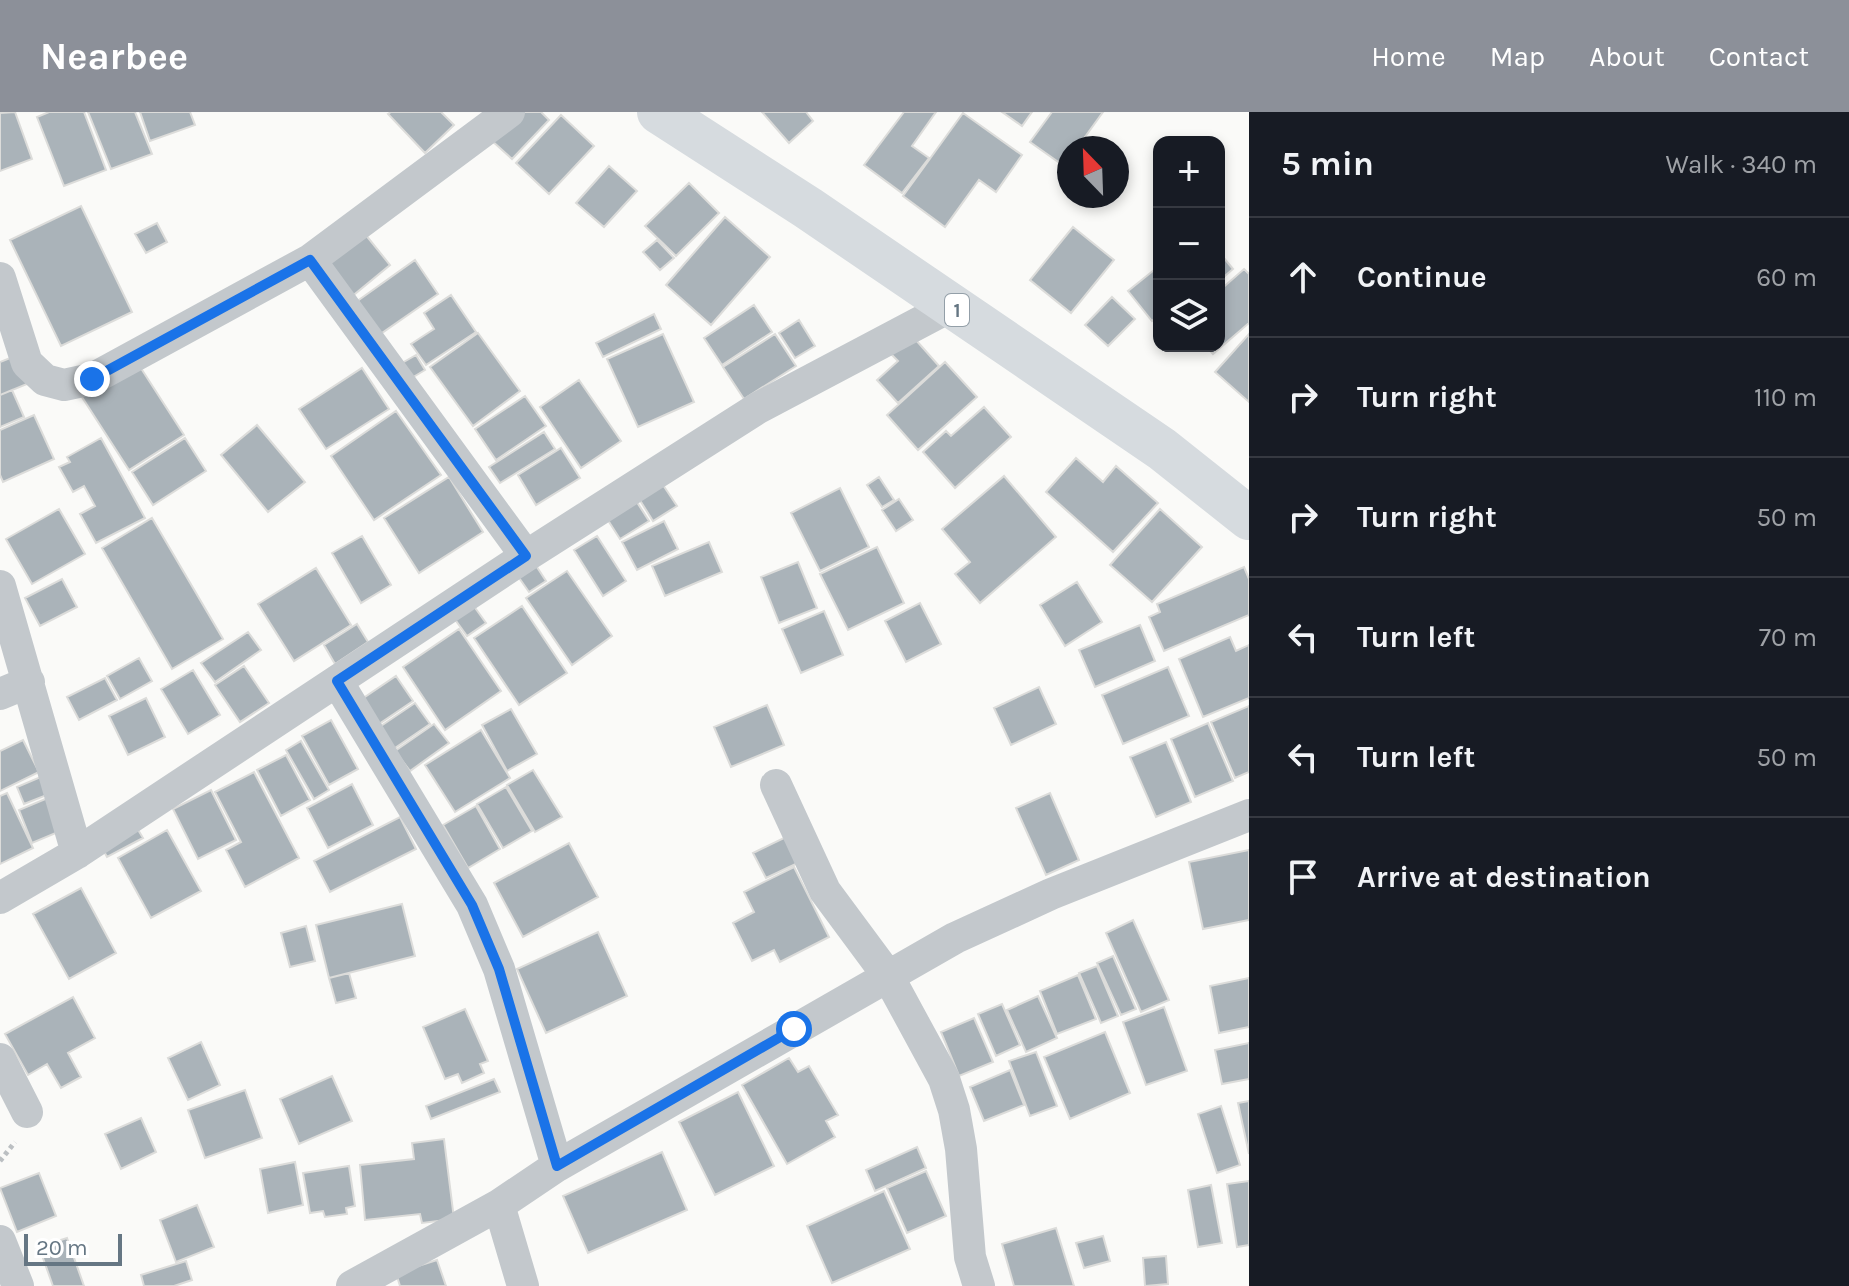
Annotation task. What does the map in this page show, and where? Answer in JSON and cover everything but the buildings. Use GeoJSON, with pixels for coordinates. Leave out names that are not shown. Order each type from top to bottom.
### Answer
{"type":"FeatureCollection","features":[{"type":"Feature","properties":{"kind":"highway","name":"1"},"geometry":{"type":"LineString","coordinates":[[659,112],[808,208],[1162,449],[1249,518]]}},
{"type":"Feature","properties":{"kind":"street"},"geometry":{"type":"LineString","coordinates":[[0,278],[27,363],[45,380],[64,385],[92,379],[310,260],[509,112]]}},
{"type":"Feature","properties":{"kind":"street"},"geometry":{"type":"LineString","coordinates":[[310,260],[526,556]]}},
{"type":"Feature","properties":{"kind":"street"},"geometry":{"type":"LineString","coordinates":[[0,898],[77,853],[526,556],[758,408],[951,306]]}},
{"type":"Feature","properties":{"kind":"street"},"geometry":{"type":"LineString","coordinates":[[0,586],[14,688],[77,853]]}},
{"type":"Feature","properties":{"kind":"street"},"geometry":{"type":"LineString","coordinates":[[337,681],[472,905],[499,969],[557,1166]]}},
{"type":"Feature","properties":{"kind":"street"},"geometry":{"type":"LineString","coordinates":[[776,785],[825,891],[888,976],[944,1079],[954,1110],[961,1149],[970,1257],[979,1286]]}},
{"type":"Feature","properties":{"kind":"street"},"geometry":{"type":"LineString","coordinates":[[352,1286],[499,1205],[557,1166],[888,976],[999,916],[1249,815]]}},
{"type":"Feature","properties":{"kind":"street"},"geometry":{"type":"LineString","coordinates":[[0,1059],[27,1112]]}},
{"type":"Feature","properties":{"kind":"street"},"geometry":{"type":"LineString","coordinates":[[499,1205],[523,1286]]}},
{"type":"Feature","properties":{"kind":"street"},"geometry":{"type":"LineString","coordinates":[[0,1241],[18,1286]]}},
{"type":"Feature","properties":{"kind":"route"},"geometry":{"type":"LineString","coordinates":[[92,379],[310,260],[526,556],[337,681],[472,905],[499,969],[557,1166],[794,1029]]}}]}
